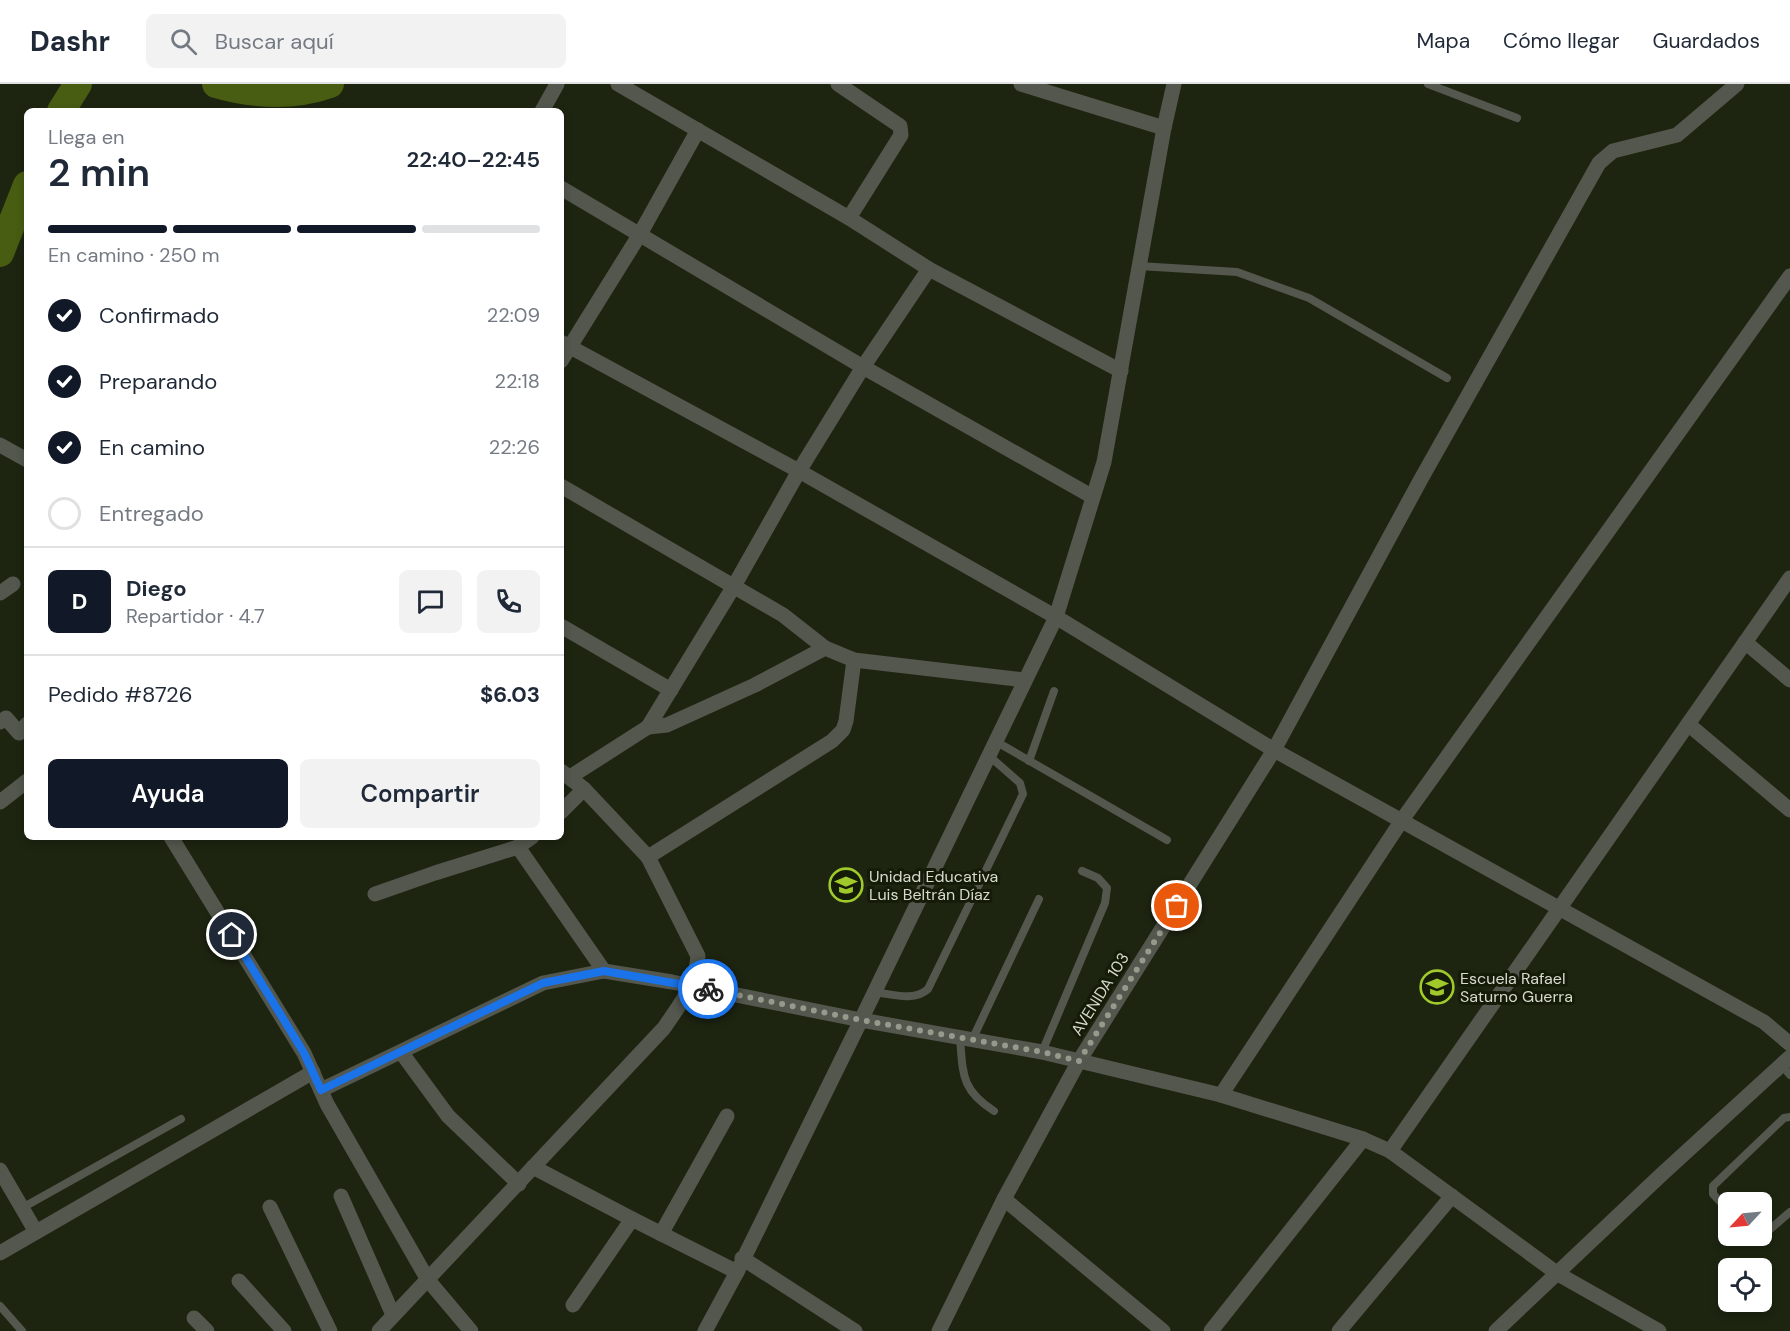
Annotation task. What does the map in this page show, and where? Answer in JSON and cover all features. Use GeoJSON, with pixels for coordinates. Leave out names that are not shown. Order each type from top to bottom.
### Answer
{"type":"FeatureCollection","features":[{"type":"Feature","properties":{"kind":"street"},"geometry":{"type":"LineString","coordinates":[[544,108],[557,84]]}},
{"type":"Feature","properties":{"kind":"street"},"geometry":{"type":"LineString","coordinates":[[618,84],[643,90],[698,130],[849,218],[929,269],[1121,372]]}},
{"type":"Feature","properties":{"kind":"street"},"geometry":{"type":"LineString","coordinates":[[838,84],[900,126],[901,135],[849,218]]}},
{"type":"Feature","properties":{"kind":"street"},"geometry":{"type":"LineString","coordinates":[[1021,84],[1164,128]]}},
{"type":"Feature","properties":{"kind":"street"},"geometry":{"type":"LineString","coordinates":[[705,1331],[861,1020],[1056,617],[1104,462],[1164,128],[1174,84]]}},
{"type":"Feature","properties":{"kind":"street","name":"AVENIDA 103"},"geometry":{"type":"LineString","coordinates":[[939,1331],[1004,1199],[1079,1061],[1274,750],[1421,479],[1599,163],[1612,151],[1677,135],[1737,84]]}},
{"type":"Feature","properties":{"kind":"street"},"geometry":{"type":"LineString","coordinates":[[698,130],[640,234],[565,345],[799,471],[1056,617],[1274,750],[1764,1022],[1790,1044]]}},
{"type":"Feature","properties":{"kind":"street"},"geometry":{"type":"LineString","coordinates":[[564,190],[863,367],[1093,497]]}},
{"type":"Feature","properties":{"kind":"street"},"geometry":{"type":"LineString","coordinates":[[648,728],[734,586],[799,471],[863,367],[929,269]]}},
{"type":"Feature","properties":{"kind":"street"},"geometry":{"type":"LineString","coordinates":[[1221,1095],[1402,820],[1790,276]]}},
{"type":"Feature","properties":{"kind":"street"},"geometry":{"type":"LineString","coordinates":[[0,445],[24,458]]}},
{"type":"Feature","properties":{"kind":"street"},"geometry":{"type":"LineString","coordinates":[[564,488],[783,615],[825,648],[854,660],[1025,680]]}},
{"type":"Feature","properties":{"kind":"street"},"geometry":{"type":"LineString","coordinates":[[1390,1151],[1790,578]]}},
{"type":"Feature","properties":{"kind":"street"},"geometry":{"type":"LineString","coordinates":[[564,628],[671,690]]}},
{"type":"Feature","properties":{"kind":"street"},"geometry":{"type":"LineString","coordinates":[[1745,642],[1790,680]]}},
{"type":"Feature","properties":{"kind":"street"},"geometry":{"type":"LineString","coordinates":[[380,1331],[664,1028],[692,986],[698,956],[648,857],[584,789],[566,774],[648,728],[668,725],[755,685],[825,648]]}},
{"type":"Feature","properties":{"kind":"street"},"geometry":{"type":"LineString","coordinates":[[648,857],[832,741],[843,730],[846,722],[854,660]]}},
{"type":"Feature","properties":{"kind":"street"},"geometry":{"type":"LineString","coordinates":[[2,716],[23,728]]}},
{"type":"Feature","properties":{"kind":"street"},"geometry":{"type":"LineString","coordinates":[[1688,724],[1790,810]]}},
{"type":"Feature","properties":{"kind":"street"},"geometry":{"type":"LineString","coordinates":[[0,802],[24,783]]}},
{"type":"Feature","properties":{"kind":"street"},"geometry":{"type":"LineString","coordinates":[[564,809],[584,789]]}},
{"type":"Feature","properties":{"kind":"street"},"geometry":{"type":"LineString","coordinates":[[173,840],[304,1053],[327,1104],[428,1280],[471,1331]]}},
{"type":"Feature","properties":{"kind":"street"},"geometry":{"type":"LineString","coordinates":[[375,894],[518,847],[528,840]]}},
{"type":"Feature","properties":{"kind":"street"},"geometry":{"type":"LineString","coordinates":[[518,847],[604,971]]}},
{"type":"Feature","properties":{"kind":"street"},"geometry":{"type":"LineString","coordinates":[[321,1090],[543,983],[604,971],[692,986],[861,1020],[1042,1052],[1221,1095],[1363,1139],[1390,1151],[1558,1274],[1659,1331]]}},
{"type":"Feature","properties":{"kind":"street"},"geometry":{"type":"LineString","coordinates":[[400,1052],[448,1116],[519,1184]]}},
{"type":"Feature","properties":{"kind":"street"},"geometry":{"type":"LineString","coordinates":[[1496,1331],[1661,1174],[1787,1065]]}},
{"type":"Feature","properties":{"kind":"street"},"geometry":{"type":"LineString","coordinates":[[0,1253],[313,1072]]}},
{"type":"Feature","properties":{"kind":"street"},"geometry":{"type":"LineString","coordinates":[[661,1234],[728,1116]]}},
{"type":"Feature","properties":{"kind":"street"},"geometry":{"type":"LineString","coordinates":[[1211,1331],[1363,1139]]}},
{"type":"Feature","properties":{"kind":"street"},"geometry":{"type":"LineString","coordinates":[[533,1167],[661,1234],[740,1265],[855,1331]]}},
{"type":"Feature","properties":{"kind":"street"},"geometry":{"type":"LineString","coordinates":[[0,1170],[36,1232]]}},
{"type":"Feature","properties":{"kind":"street"},"geometry":{"type":"LineString","coordinates":[[341,1196],[393,1315]]}},
{"type":"Feature","properties":{"kind":"street"},"geometry":{"type":"LineString","coordinates":[[1339,1331],[1452,1196]]}},
{"type":"Feature","properties":{"kind":"street"},"geometry":{"type":"LineString","coordinates":[[1004,1199],[1163,1331]]}},
{"type":"Feature","properties":{"kind":"street"},"geometry":{"type":"LineString","coordinates":[[270,1207],[330,1331]]}},
{"type":"Feature","properties":{"kind":"street"},"geometry":{"type":"LineString","coordinates":[[573,1305],[632,1220]]}},
{"type":"Feature","properties":{"kind":"street"},"geometry":{"type":"LineString","coordinates":[[239,1281],[284,1331]]}},
{"type":"Feature","properties":{"kind":"street"},"geometry":{"type":"LineString","coordinates":[[194,1318],[207,1331]]}},
{"type":"Feature","properties":{"kind":"lane"},"geometry":{"type":"LineString","coordinates":[[1428,84],[1517,118]]}},
{"type":"Feature","properties":{"kind":"lane"},"geometry":{"type":"LineString","coordinates":[[1139,266],[1238,272],[1309,298],[1447,378]]}},
{"type":"Feature","properties":{"kind":"lane"},"geometry":{"type":"LineString","coordinates":[[1029,762],[1054,691]]}},
{"type":"Feature","properties":{"kind":"lane"},"geometry":{"type":"LineString","coordinates":[[992,748],[1029,762],[1167,840]]}},
{"type":"Feature","properties":{"kind":"lane"},"geometry":{"type":"LineString","coordinates":[[874,992],[914,997],[928,989],[1023,794],[1020,783],[992,748]]}},
{"type":"Feature","properties":{"kind":"lane"},"geometry":{"type":"LineString","coordinates":[[1042,1052],[1106,903],[1107,888],[1098,878],[1082,871]]}},
{"type":"Feature","properties":{"kind":"lane"},"geometry":{"type":"LineString","coordinates":[[994,1111],[980,1102],[971,1091],[962,1072],[966,1039],[1039,899]]}},
{"type":"Feature","properties":{"kind":"lane"},"geometry":{"type":"LineString","coordinates":[[1718,1199],[1713,1194],[1713,1186],[1784,1118],[1790,1117]]}},
{"type":"Feature","properties":{"kind":"lane"},"geometry":{"type":"LineString","coordinates":[[22,1208],[181,1119]]}},
{"type":"Feature","properties":{"kind":"lane"},"geometry":{"type":"LineString","coordinates":[[1772,1228],[1790,1212]]}},
{"type":"Feature","properties":{"kind":"lane"},"geometry":{"type":"LineString","coordinates":[[0,1306],[22,1331]]}},
{"type":"Feature","properties":{"kind":"waterway"},"geometry":{"type":"LineString","coordinates":[[63,108],[78,84]]}},
{"type":"Feature","properties":{"kind":"waterway"},"geometry":{"type":"LineString","coordinates":[[216,84],[273,93],[302,91],[330,84]]}},
{"type":"Feature","properties":{"kind":"waterway"},"geometry":{"type":"LineString","coordinates":[[0,253],[24,193]]}},
{"type":"Feature","properties":{"kind":"way so far"},"geometry":{"type":"LineString","coordinates":[[708,989],[1079,1061],[1177,906]]}},
{"type":"Feature","properties":{"kind":"place","name":"Unidad Educativa Luis Beltrán Díaz"},"geometry":{"type":"Point","coordinates":[846,885]}},
{"type":"Feature","properties":{"kind":"place","name":"Escuela Rafael Saturno Guerra"},"geometry":{"type":"Point","coordinates":[1437,987]}},
{"type":"Feature","properties":{"kind":"route"},"geometry":{"type":"LineString","coordinates":[[232,935],[304,1053],[321,1090],[543,983],[604,971],[708,989]]}}]}
